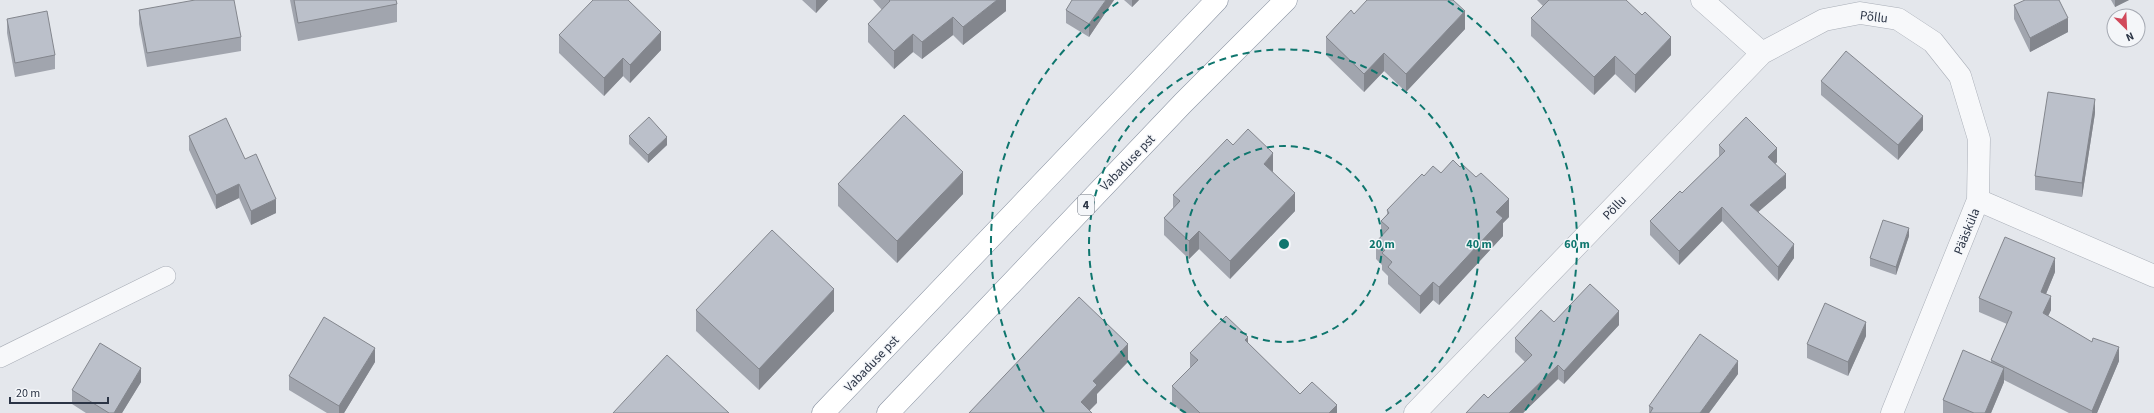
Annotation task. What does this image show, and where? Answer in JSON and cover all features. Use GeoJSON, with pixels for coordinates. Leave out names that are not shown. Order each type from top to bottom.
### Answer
{"type":"FeatureCollection","features":[{"type":"Feature","properties":{"kind":"highway","name":"Vabaduse pst"},"geometry":{"type":"LineString","coordinates":[[823,413],[1217,0]]}},
{"type":"Feature","properties":{"kind":"highway","name":"Vabaduse pst"},"geometry":{"type":"LineString","coordinates":[[888,413],[1183,103],[1286,0]]}},
{"type":"Feature","properties":{"kind":"street"},"geometry":{"type":"LineString","coordinates":[[1702,0],[1762,53]]}},
{"type":"Feature","properties":{"kind":"street","name":"Põllu"},"geometry":{"type":"LineString","coordinates":[[1415,413],[1762,53],[1824,20],[1860,13],[1898,19]]}},
{"type":"Feature","properties":{"kind":"street","name":"Pääsküla"},"geometry":{"type":"LineString","coordinates":[[1892,413],[1978,200],[1979,139],[1960,76],[1933,42],[1898,19]]}},
{"type":"Feature","properties":{"kind":"street"},"geometry":{"type":"LineString","coordinates":[[1978,200],[2154,276]]}},
{"type":"Feature","properties":{"kind":"lane"},"geometry":{"type":"LineString","coordinates":[[0,358],[166,276]]}},
{"type":"Feature","properties":{"kind":"building"},"geometry":{"type":"Polygon","coordinates":[[[195,0],[234,0],[241,37],[147,53],[139,10],[195,0]]]}},
{"type":"Feature","properties":{"kind":"building"},"geometry":{"type":"Polygon","coordinates":[[[294,0],[396,0],[397,4],[298,23],[294,0]]]}},
{"type":"Feature","properties":{"kind":"building"},"geometry":{"type":"Polygon","coordinates":[[[593,0],[628,0],[661,32],[630,65],[623,58],[604,78],[559,35],[593,0]]]}},
{"type":"Feature","properties":{"kind":"building"},"geometry":{"type":"Polygon","coordinates":[[[889,0],[997,0],[963,27],[953,17],[922,42],[913,34],[894,51],[868,24],[890,1],[889,0]]]}},
{"type":"Feature","properties":{"kind":"building"},"geometry":{"type":"Polygon","coordinates":[[[1072,0],[1106,0],[1089,24],[1066,10],[1072,0]]]}},
{"type":"Feature","properties":{"kind":"building"},"geometry":{"type":"Polygon","coordinates":[[[1367,0],[1453,0],[1465,11],[1406,74],[1384,53],[1364,74],[1326,37],[1351,10],[1354,14],[1367,0]]]}},
{"type":"Feature","properties":{"kind":"building"},"geometry":{"type":"Polygon","coordinates":[[[1549,0],[1626,0],[1642,15],[1645,12],[1671,37],[1635,75],[1615,56],[1594,77],[1531,18],[1549,0]]]}},
{"type":"Feature","properties":{"kind":"building"},"geometry":{"type":"Polygon","coordinates":[[[2025,0],[2059,0],[2068,18],[2030,38],[2014,5],[2025,0]]]}},
{"type":"Feature","properties":{"kind":"building"},"geometry":{"type":"Polygon","coordinates":[[[47,11],[55,55],[15,63],[7,19],[47,11]]]}},
{"type":"Feature","properties":{"kind":"building"},"geometry":{"type":"Polygon","coordinates":[[[1846,51],[1923,116],[1898,145],[1821,81],[1846,51]]]}},
{"type":"Feature","properties":{"kind":"building"},"geometry":{"type":"Polygon","coordinates":[[[2048,92],[2095,99],[2082,183],[2035,176],[2048,92]]]}},
{"type":"Feature","properties":{"kind":"building"},"geometry":{"type":"Polygon","coordinates":[[[904,115],[963,172],[897,241],[838,184],[904,115]]]}},
{"type":"Feature","properties":{"kind":"building"},"geometry":{"type":"Polygon","coordinates":[[[649,117],[667,137],[648,155],[629,136],[649,117]]]}},
{"type":"Feature","properties":{"kind":"building"},"geometry":{"type":"Polygon","coordinates":[[[1746,117],[1777,148],[1768,157],[1786,174],[1750,205],[1794,244],[1778,267],[1722,207],[1679,251],[1650,221],[1680,191],[1682,193],[1725,151],[1719,145],[1746,117]]]}},
{"type":"Feature","properties":{"kind":"building"},"geometry":{"type":"Polygon","coordinates":[[[226,118],[245,159],[256,154],[276,199],[251,211],[239,184],[216,195],[189,136],[226,118]]]}},
{"type":"Feature","properties":{"kind":"building"},"geometry":{"type":"Polygon","coordinates":[[[1248,129],[1273,153],[1264,164],[1295,193],[1230,261],[1199,231],[1189,241],[1164,218],[1180,201],[1173,195],[1227,139],[1233,145],[1248,129]]]}},
{"type":"Feature","properties":{"kind":"building"},"geometry":{"type":"Polygon","coordinates":[[[1453,160],[1460,167],[1463,165],[1476,177],[1481,173],[1509,199],[1496,212],[1503,218],[1439,287],[1433,282],[1420,296],[1388,267],[1392,262],[1382,253],[1385,250],[1376,242],[1389,228],[1381,221],[1389,213],[1387,210],[1422,174],[1424,176],[1433,166],[1441,173],[1453,160]]]}},
{"type":"Feature","properties":{"kind":"building"},"geometry":{"type":"Polygon","coordinates":[[[1883,220],[1909,228],[1896,267],[1870,258],[1883,220]]]}},
{"type":"Feature","properties":{"kind":"building"},"geometry":{"type":"Polygon","coordinates":[[[772,230],[834,289],[759,369],[696,310],[772,230]]]}},
{"type":"Feature","properties":{"kind":"building"},"geometry":{"type":"Polygon","coordinates":[[[2005,237],[2055,258],[2041,292],[2051,296],[2043,313],[2092,342],[2093,338],[2119,347],[2092,411],[1991,360],[2012,312],[1979,298],[2005,237]]]}},
{"type":"Feature","properties":{"kind":"building"},"geometry":{"type":"Polygon","coordinates":[[[1590,284],[1619,311],[1564,371],[1558,365],[1509,413],[1466,413],[1484,394],[1488,398],[1532,355],[1515,338],[1541,310],[1554,322],[1590,284]]]}},
{"type":"Feature","properties":{"kind":"building"},"geometry":{"type":"Polygon","coordinates":[[[1079,297],[1128,344],[1093,381],[1097,385],[1081,402],[1092,413],[969,413],[1079,297]]]}},
{"type":"Feature","properties":{"kind":"building"},"geometry":{"type":"Polygon","coordinates":[[[1825,303],[1866,322],[1848,362],[1807,344],[1825,303]]]}},
{"type":"Feature","properties":{"kind":"building"},"geometry":{"type":"Polygon","coordinates":[[[1226,316],[1248,337],[1245,340],[1300,394],[1312,382],[1337,405],[1329,413],[1200,413],[1172,386],[1198,360],[1190,353],[1226,316]]]}},
{"type":"Feature","properties":{"kind":"building"},"geometry":{"type":"Polygon","coordinates":[[[324,317],[375,348],[339,406],[289,376],[324,317]]]}},
{"type":"Feature","properties":{"kind":"building"},"geometry":{"type":"Polygon","coordinates":[[[1700,334],[1738,361],[1700,413],[1650,413],[1653,408],[1649,406],[1700,334]]]}},
{"type":"Feature","properties":{"kind":"building"},"geometry":{"type":"Polygon","coordinates":[[[100,343],[141,368],[114,413],[109,413],[72,390],[100,343]]]}},
{"type":"Feature","properties":{"kind":"building"},"geometry":{"type":"Polygon","coordinates":[[[1963,350],[2004,368],[1985,413],[1974,413],[1943,400],[1963,350]]]}},
{"type":"Feature","properties":{"kind":"building"},"geometry":{"type":"Polygon","coordinates":[[[667,355],[729,413],[613,413],[667,355]]]}}]}
